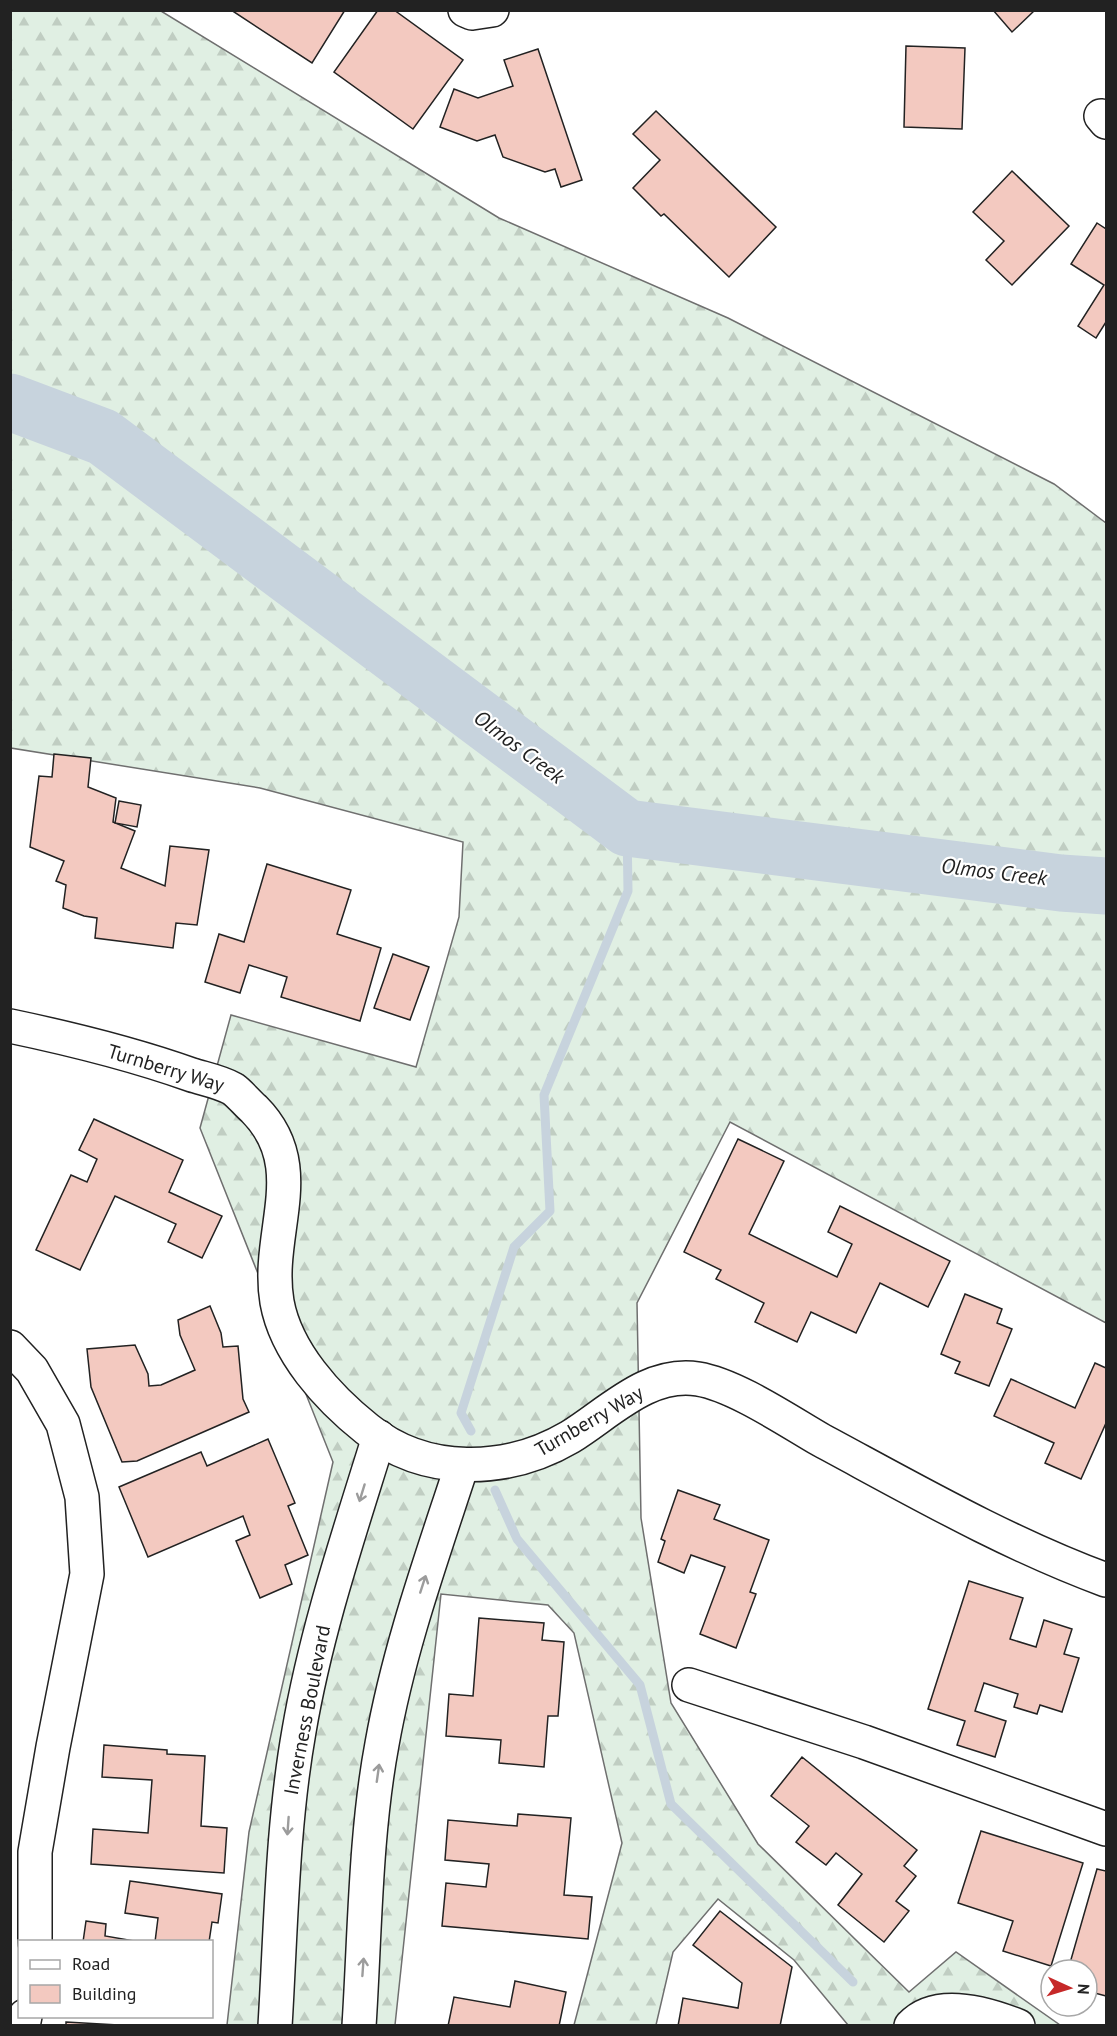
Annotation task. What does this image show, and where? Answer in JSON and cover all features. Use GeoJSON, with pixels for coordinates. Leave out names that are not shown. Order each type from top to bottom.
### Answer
{"type":"FeatureCollection","features":[{"type":"Feature","properties":{"kind":"street"},"geometry":{"type":"LineString","coordinates":[[465,10],[472,13],[492,10]]}},
{"type":"Feature","properties":{"kind":"street","name":"Turnberry Way"},"geometry":{"type":"LineString","coordinates":[[10,1026],[85,1043],[234,1089],[261,1117],[281,1151],[285,1186],[273,1262],[278,1305],[298,1355],[327,1394],[379,1437],[415,1456],[446,1465],[489,1465],[532,1455],[568,1437],[642,1388],[670,1381],[698,1379],[762,1406],[1051,1560],[1107,1580]]}},
{"type":"Feature","properties":{"kind":"street"},"geometry":{"type":"LineString","coordinates":[[10,1347],[32,1370],[63,1424],[82,1497],[87,1574],[53,1747],[36,1852],[35,1940]]}},
{"type":"Feature","properties":{"kind":"street","name":"Inverness Boulevard"},"geometry":{"type":"LineString","coordinates":[[275,2025],[290,1793],[299,1731],[321,1626],[379,1437]]}},
{"type":"Feature","properties":{"kind":"street"},"geometry":{"type":"LineString","coordinates":[[359,2025],[374,1801],[382,1745],[403,1648],[462,1464]]}},
{"type":"Feature","properties":{"kind":"street"},"geometry":{"type":"LineString","coordinates":[[688,1685],[864,1742],[1107,1829]]}},
{"type":"Feature","properties":{"kind":"street"},"geometry":{"type":"LineString","coordinates":[[911,2025],[918,2019],[951,2010],[985,2013],[1018,2025]]}},
{"type":"Feature","properties":{"kind":"green space"},"geometry":{"type":"Polygon","coordinates":[[[10,11],[161,11],[499,218],[728,318],[1054,484],[1106,523],[1106,1323],[730,1122],[637,1303],[641,1518],[671,1703],[758,1844],[909,1992],[956,1952],[1039,2010],[1039,2018],[1050,2018],[1060,2025],[848,2025],[794,1960],[718,1899],[673,1952],[656,2025],[574,2025],[622,1843],[574,1633],[548,1605],[441,1594],[395,2025],[227,2025],[249,1832],[333,1462],[200,1128],[231,1015],[416,1067],[459,917],[463,842],[260,788],[11,748],[10,11]]]}},
{"type":"Feature","properties":{"kind":"building"},"geometry":{"type":"Polygon","coordinates":[[[231,10],[345,10],[312,63],[231,10]]]}},
{"type":"Feature","properties":{"kind":"building"},"geometry":{"type":"Polygon","coordinates":[[[378,10],[394,10],[463,60],[413,129],[334,72],[378,10]]]}},
{"type":"Feature","properties":{"kind":"building"},"geometry":{"type":"Polygon","coordinates":[[[993,10],[1035,10],[1012,32],[993,10]]]}},
{"type":"Feature","properties":{"kind":"building"},"geometry":{"type":"Polygon","coordinates":[[[906,46],[965,48],[962,129],[904,127],[906,46]]]}},
{"type":"Feature","properties":{"kind":"building"},"geometry":{"type":"Polygon","coordinates":[[[538,49],[582,180],[561,187],[555,169],[545,172],[503,157],[495,135],[477,141],[440,127],[454,89],[478,98],[513,86],[504,60],[538,49]]]}},
{"type":"Feature","properties":{"kind":"building"},"geometry":{"type":"Polygon","coordinates":[[[656,111],[776,227],[729,277],[664,214],[661,216],[633,188],[660,160],[633,134],[656,111]]]}},
{"type":"Feature","properties":{"kind":"building"},"geometry":{"type":"Polygon","coordinates":[[[1012,171],[1069,226],[1012,285],[986,260],[1004,241],[973,212],[1012,171]]]}},
{"type":"Feature","properties":{"kind":"building"},"geometry":{"type":"Polygon","coordinates":[[[1097,223],[1106,229],[1106,322],[1096,338],[1078,326],[1104,285],[1071,264],[1097,223]]]}},
{"type":"Feature","properties":{"kind":"building"},"geometry":{"type":"Polygon","coordinates":[[[54,754],[91,758],[88,787],[116,798],[113,822],[135,831],[121,868],[165,886],[170,846],[209,850],[197,925],[176,923],[173,948],[95,938],[97,918],[63,908],[66,885],[56,881],[64,861],[30,847],[39,776],[52,777],[54,754]]]}},
{"type":"Feature","properties":{"kind":"building"},"geometry":{"type":"Polygon","coordinates":[[[119,801],[141,805],[137,827],[115,823],[119,801]]]}},
{"type":"Feature","properties":{"kind":"building"},"geometry":{"type":"Polygon","coordinates":[[[267,864],[351,890],[337,934],[381,948],[360,1021],[281,997],[287,977],[249,965],[240,993],[205,982],[219,934],[244,942],[267,864]]]}},
{"type":"Feature","properties":{"kind":"building"},"geometry":{"type":"Polygon","coordinates":[[[393,954],[429,967],[410,1020],[374,1008],[393,954]]]}},
{"type":"Feature","properties":{"kind":"building"},"geometry":{"type":"Polygon","coordinates":[[[94,1119],[183,1160],[169,1192],[222,1216],[202,1258],[168,1242],[176,1224],[115,1196],[80,1270],[36,1250],[71,1175],[87,1182],[97,1159],[79,1150],[94,1119]]]}},
{"type":"Feature","properties":{"kind":"building"},"geometry":{"type":"Polygon","coordinates":[[[738,1139],[784,1161],[749,1234],[837,1277],[852,1244],[828,1232],[840,1206],[950,1261],[928,1307],[880,1283],[856,1333],[811,1312],[797,1342],[755,1322],[764,1303],[716,1279],[721,1270],[684,1252],[738,1139]]]}},
{"type":"Feature","properties":{"kind":"building"},"geometry":{"type":"Polygon","coordinates":[[[965,1294],[1002,1309],[997,1323],[1012,1329],[989,1386],[955,1373],[960,1362],[941,1354],[965,1294]]]}},
{"type":"Feature","properties":{"kind":"building"},"geometry":{"type":"Polygon","coordinates":[[[210,1306],[221,1333],[223,1347],[238,1346],[243,1399],[249,1412],[137,1461],[122,1462],[91,1387],[87,1349],[135,1345],[148,1374],[149,1386],[161,1385],[195,1370],[180,1335],[178,1320],[210,1306]]]}},
{"type":"Feature","properties":{"kind":"building"},"geometry":{"type":"Polygon","coordinates":[[[1095,1363],[1106,1368],[1106,1423],[1081,1479],[1045,1463],[1054,1443],[994,1416],[1011,1379],[1075,1408],[1095,1363]]]}},
{"type":"Feature","properties":{"kind":"building"},"geometry":{"type":"Polygon","coordinates":[[[268,1439],[295,1503],[288,1506],[308,1555],[285,1565],[292,1584],[260,1598],[236,1541],[250,1535],[243,1516],[148,1557],[119,1487],[201,1452],[207,1466],[268,1439]]]}},
{"type":"Feature","properties":{"kind":"building"},"geometry":{"type":"Polygon","coordinates":[[[678,1490],[720,1505],[714,1519],[769,1540],[750,1592],[756,1594],[736,1648],[700,1634],[725,1567],[691,1555],[684,1573],[658,1562],[665,1541],[661,1539],[678,1490]]]}},
{"type":"Feature","properties":{"kind":"building"},"geometry":{"type":"Polygon","coordinates":[[[969,1581],[1023,1598],[1010,1639],[1036,1647],[1044,1620],[1072,1629],[1064,1654],[1079,1658],[1062,1712],[1040,1705],[1037,1714],[1014,1707],[1018,1694],[984,1683],[975,1711],[1006,1721],[995,1757],[957,1745],[965,1721],[928,1709],[969,1581]]]}},
{"type":"Feature","properties":{"kind":"building"},"geometry":{"type":"Polygon","coordinates":[[[479,1618],[544,1623],[542,1640],[564,1642],[558,1716],[548,1716],[544,1767],[499,1763],[501,1740],[446,1736],[449,1694],[473,1696],[479,1618]]]}},
{"type":"Feature","properties":{"kind":"building"},"geometry":{"type":"Polygon","coordinates":[[[104,1745],[167,1750],[167,1754],[205,1756],[201,1826],[227,1828],[224,1873],[91,1864],[93,1829],[148,1833],[152,1780],[102,1777],[104,1745]]]}},
{"type":"Feature","properties":{"kind":"building"},"geometry":{"type":"Polygon","coordinates":[[[802,1757],[917,1850],[904,1866],[916,1876],[896,1901],[909,1911],[884,1942],[838,1905],[862,1874],[836,1853],[826,1865],[796,1842],[809,1826],[771,1796],[802,1757]]]}},
{"type":"Feature","properties":{"kind":"building"},"geometry":{"type":"Polygon","coordinates":[[[518,1814],[571,1818],[564,1895],[592,1897],[588,1939],[442,1926],[446,1883],[486,1887],[489,1864],[445,1860],[448,1820],[517,1826],[518,1814]]]}},
{"type":"Feature","properties":{"kind":"building"},"geometry":{"type":"Polygon","coordinates":[[[981,1831],[1083,1863],[1053,1958],[1039,1958],[1039,1962],[1003,1951],[1013,1921],[958,1903],[981,1831]]]}},
{"type":"Feature","properties":{"kind":"building"},"geometry":{"type":"Polygon","coordinates":[[[1097,1869],[1106,1871],[1106,1996],[1099,1994],[1099,1958],[1071,1958],[1097,1869]]]}},
{"type":"Feature","properties":{"kind":"building"},"geometry":{"type":"Polygon","coordinates":[[[130,1881],[222,1894],[218,1923],[212,1922],[209,1940],[155,1940],[158,1918],[125,1913],[130,1881]]]}},
{"type":"Feature","properties":{"kind":"building"},"geometry":{"type":"Polygon","coordinates":[[[720,1911],[792,1967],[780,2026],[678,2026],[683,1998],[738,2008],[742,1983],[693,1945],[720,1911]]]}},
{"type":"Feature","properties":{"kind":"building"},"geometry":{"type":"Polygon","coordinates":[[[86,1921],[106,1924],[105,1936],[128,1940],[83,1940],[86,1921]]]}},
{"type":"Feature","properties":{"kind":"building"},"geometry":{"type":"Polygon","coordinates":[[[515,1981],[566,1992],[559,2026],[448,2026],[454,1997],[510,2007],[515,1981]]]}},
{"type":"Feature","properties":{"kind":"building"},"geometry":{"type":"Polygon","coordinates":[[[66,2022],[136,2026],[66,2026],[66,2022]]]}},
{"type":"Feature","properties":{"kind":"waterway","name":"Olmos Creek"},"geometry":{"type":"LineString","coordinates":[[10,402],[103,437],[627,828],[1061,883],[1106,886]]}},
{"type":"Feature","properties":{"kind":"waterway"},"geometry":{"type":"LineString","coordinates":[[471,1431],[461,1413],[514,1247],[550,1211],[544,1095],[628,891],[627,828]]}},
{"type":"Feature","properties":{"kind":"waterway"},"geometry":{"type":"LineString","coordinates":[[495,1490],[517,1539],[640,1685],[671,1804],[853,1982]]}}]}
